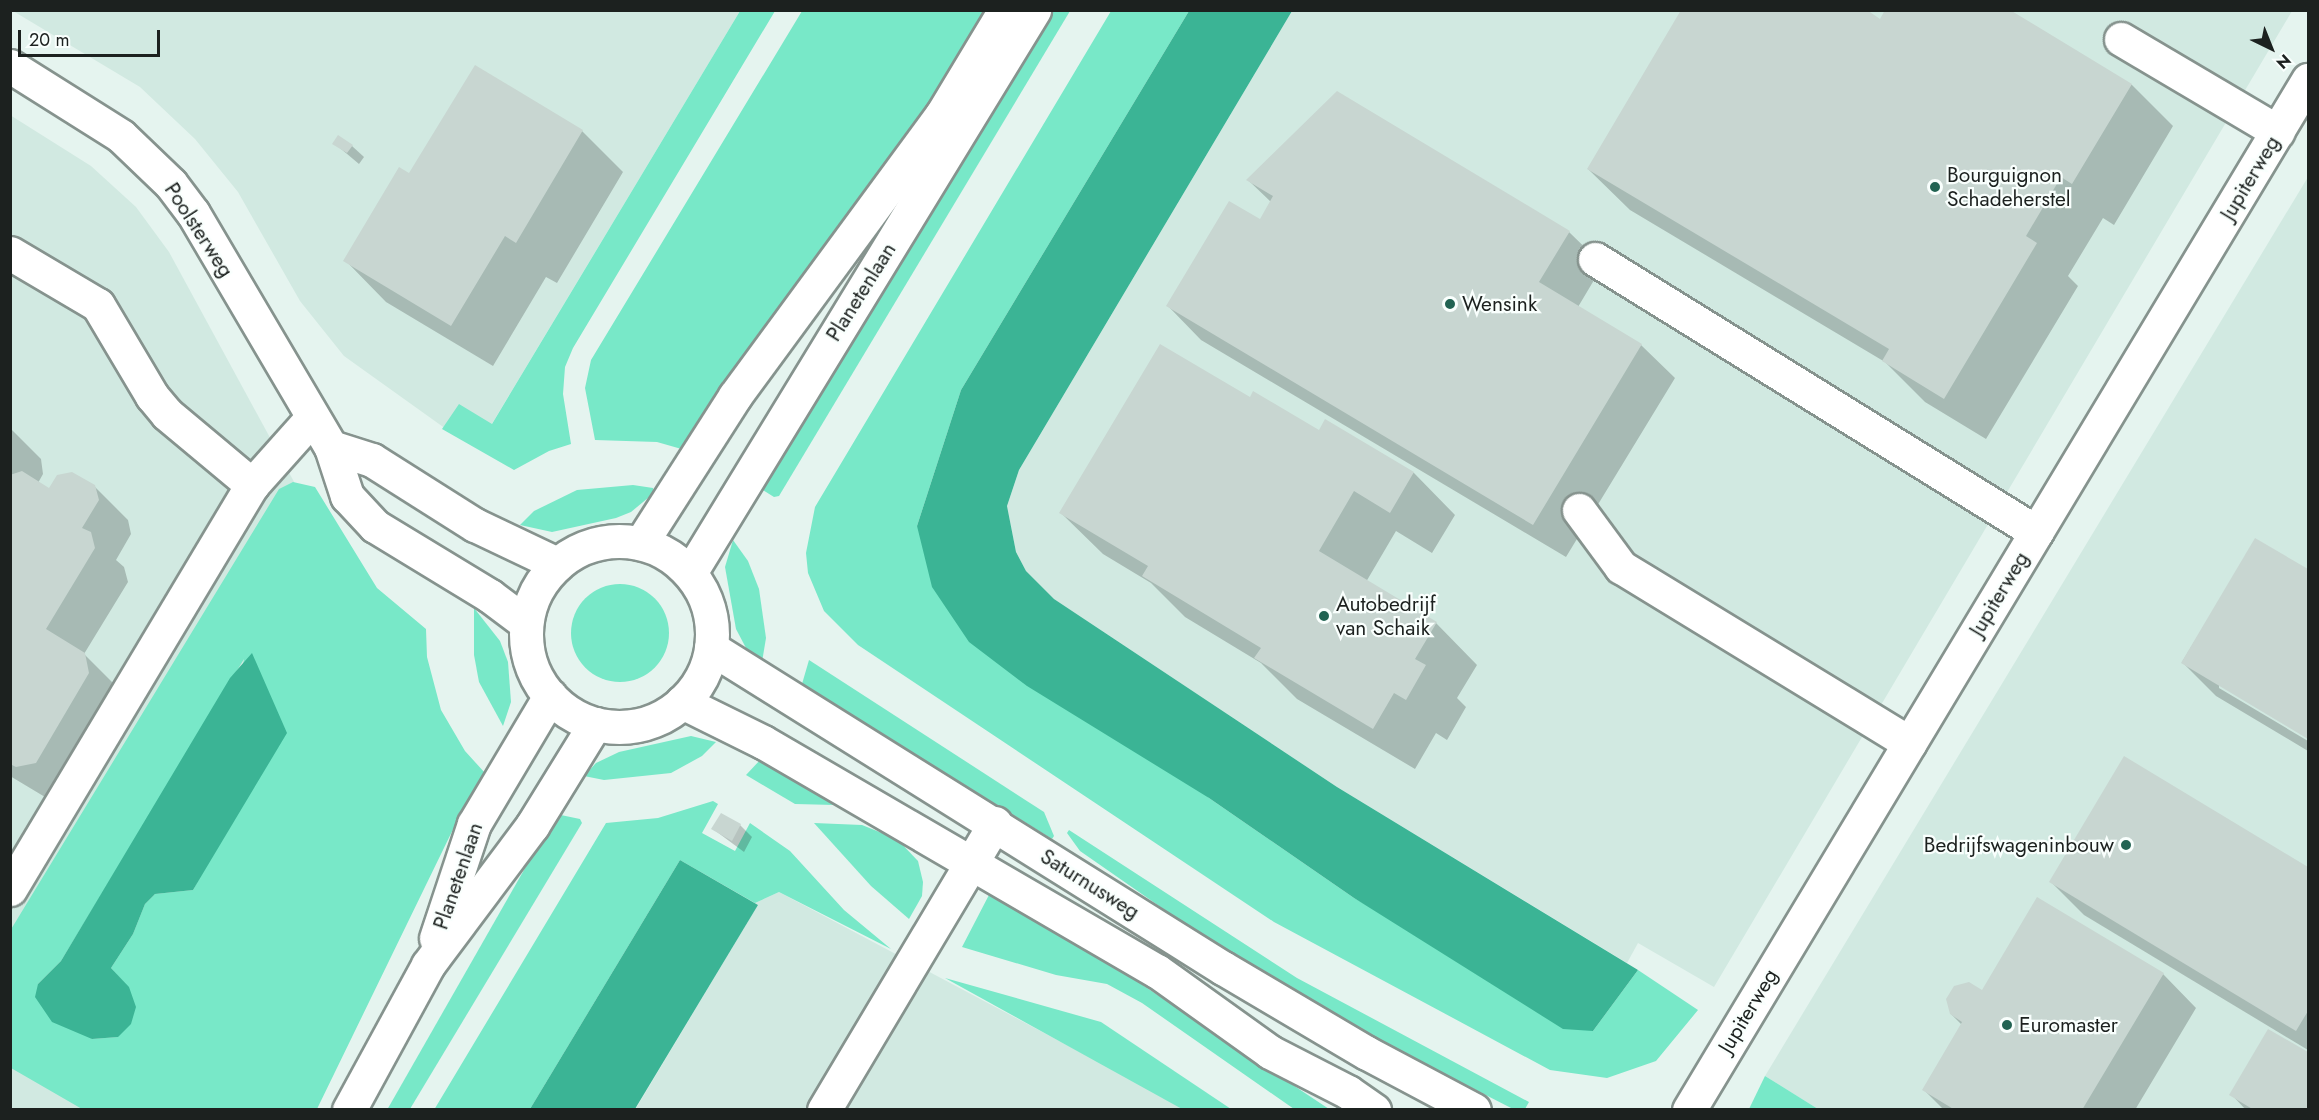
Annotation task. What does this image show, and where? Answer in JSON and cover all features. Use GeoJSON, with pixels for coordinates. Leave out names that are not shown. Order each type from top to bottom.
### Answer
{"type":"FeatureCollection","features":[{"type":"Feature","properties":{"kind":"main road","name":"Planetenlaan"},"geometry":{"type":"LineString","coordinates":[[641,543],[735,396],[941,116],[1005,10]]}},
{"type":"Feature","properties":{"kind":"main road","name":"Planetenlaan"},"geometry":{"type":"LineString","coordinates":[[690,573],[1034,10]]}},
{"type":"Feature","properties":{"kind":"main road"},"geometry":{"type":"LineString","coordinates":[[2121,39],[2278,132]]}},
{"type":"Feature","properties":{"kind":"main road","name":"Poolsterweg"},"geometry":{"type":"LineString","coordinates":[[10,66],[121,136],[171,184],[193,213],[331,447],[347,496],[375,525],[490,596],[526,623]]}},
{"type":"Feature","properties":{"kind":"main road","name":"Jupiterweg"},"geometry":{"type":"LineString","coordinates":[[1689,1110],[2308,80]]}},
{"type":"Feature","properties":{"kind":"main road"},"geometry":{"type":"LineString","coordinates":[[10,253],[98,305],[152,396],[167,414],[252,485]]}},
{"type":"Feature","properties":{"kind":"main road"},"geometry":{"type":"LineString","coordinates":[[1595,259],[2036,532]]}},
{"type":"Feature","properties":{"kind":"main road"},"geometry":{"type":"LineString","coordinates":[[10,889],[252,485],[312,418]]}},
{"type":"Feature","properties":{"kind":"main road"},"geometry":{"type":"LineString","coordinates":[[331,447],[372,460],[475,525],[556,564]]}},
{"type":"Feature","properties":{"kind":"main road"},"geometry":{"type":"LineString","coordinates":[[1579,510],[1621,567],[1909,743]]}},
{"type":"Feature","properties":{"kind":"main road"},"geometry":{"type":"LineString","coordinates":[[611,541],[641,543],[668,554],[690,573],[704,596],[711,621],[711,648],[706,668],[682,702],[656,719],[626,727],[595,724],[571,714],[550,696],[535,675],[527,650],[526,623],[531,601],[556,564],[582,548],[611,541]]}},
{"type":"Feature","properties":{"kind":"main road","name":"Saturnusweg"},"geometry":{"type":"LineString","coordinates":[[711,648],[995,823],[1223,968],[1367,1053],[1474,1110]]}},
{"type":"Feature","properties":{"kind":"main road","name":"Planetenlaan"},"geometry":{"type":"LineString","coordinates":[[428,964],[474,824],[550,696]]}},
{"type":"Feature","properties":{"kind":"main road","name":"Saturnusweg"},"geometry":{"type":"LineString","coordinates":[[682,702],[763,742],[970,865],[1157,971],[1270,1052],[1348,1092],[1374,1110]]}},
{"type":"Feature","properties":{"kind":"main road","name":"Planetenlaan"},"geometry":{"type":"LineString","coordinates":[[349,1110],[428,964],[532,826],[595,724]]}},
{"type":"Feature","properties":{"kind":"main road"},"geometry":{"type":"LineString","coordinates":[[824,1110],[995,823]]}},
{"type":"Feature","properties":{"kind":"shaded area"},"geometry":{"type":"Polygon","coordinates":[[[13,11],[740,11],[484,437],[446,429],[344,356],[300,301],[238,192],[195,139],[140,87],[13,11]]]}},
{"type":"Feature","properties":{"kind":"shaded area"},"geometry":{"type":"Polygon","coordinates":[[[740,11],[775,11],[573,348],[565,367],[563,394],[571,444],[549,451],[514,470],[442,429],[459,404],[492,424],[740,11]]]}},
{"type":"Feature","properties":{"kind":"shaded area"},"geometry":{"type":"Polygon","coordinates":[[[802,11],[989,11],[930,108],[685,450],[657,442],[595,440],[585,388],[591,360],[802,11]]]}},
{"type":"Feature","properties":{"kind":"shaded area"},"geometry":{"type":"Polygon","coordinates":[[[1047,11],[1070,11],[779,496],[774,497],[761,489],[1047,11]]]}},
{"type":"Feature","properties":{"kind":"shaded area"},"geometry":{"type":"Polygon","coordinates":[[[1111,11],[1189,11],[961,390],[917,526],[1209,798],[1354,898],[1593,1031],[1638,970],[1698,1010],[1656,1061],[1607,1078],[1550,1070],[1274,922],[858,645],[824,611],[808,573],[806,553],[815,507],[1111,11]]]}},
{"type":"Feature","properties":{"kind":"shaded area"},"geometry":{"type":"Polygon","coordinates":[[[1189,11],[1292,11],[1019,470],[1007,506],[1016,552],[1026,571],[1054,599],[1337,787],[1638,970],[1593,1031],[1563,1029],[1354,898],[1209,798],[1027,686],[969,642],[932,587],[917,526],[961,390],[1189,11]]]}},
{"type":"Feature","properties":{"kind":"shaded area"},"geometry":{"type":"Polygon","coordinates":[[[1292,11],[2292,11],[1714,987],[1638,943],[1627,963],[1337,787],[1054,599],[1026,571],[1016,552],[1007,506],[1019,470],[1292,11]]]}},
{"type":"Feature","properties":{"kind":"shaded area"},"geometry":{"type":"Polygon","coordinates":[[[10,115],[91,166],[136,207],[169,252],[391,660],[122,1109],[11,1109],[10,115]]]}},
{"type":"Feature","properties":{"kind":"shaded area"},"geometry":{"type":"Polygon","coordinates":[[[2308,177],[2308,1109],[1818,1109],[1765,1076],[2308,177]]]}},
{"type":"Feature","properties":{"kind":"shaded area"},"geometry":{"type":"Polygon","coordinates":[[[293,482],[315,487],[377,588],[426,629],[427,657],[441,710],[465,751],[485,773],[460,815],[317,1109],[82,1109],[11,1068],[10,931],[279,489],[293,482]],[[244,659],[61,961],[38,984],[92,1039],[118,1037],[128,987],[111,968],[133,934],[145,904],[155,894],[193,890],[210,858],[244,659]]]}},
{"type":"Feature","properties":{"kind":"shaded area"},"geometry":{"type":"Polygon","coordinates":[[[633,485],[653,488],[654,493],[631,512],[616,518],[552,532],[520,525],[534,511],[577,490],[633,485]]]}},
{"type":"Feature","properties":{"kind":"shaded area"},"geometry":{"type":"Polygon","coordinates":[[[733,540],[748,561],[759,589],[766,638],[762,662],[746,648],[736,629],[725,567],[733,540]]]}},
{"type":"Feature","properties":{"kind":"shaded area"},"geometry":{"type":"Polygon","coordinates":[[[620,584],[639,587],[655,598],[666,614],[669,633],[666,652],[655,668],[639,679],[620,682],[601,679],[585,668],[574,652],[571,633],[574,614],[585,598],[601,587],[620,584]]]}},
{"type":"Feature","properties":{"kind":"shaded area"},"geometry":{"type":"Polygon","coordinates":[[[474,608],[500,641],[508,662],[511,702],[503,726],[479,682],[474,655],[474,608]]]}},
{"type":"Feature","properties":{"kind":"shaded area"},"geometry":{"type":"Polygon","coordinates":[[[252,653],[287,733],[193,890],[155,894],[145,904],[133,934],[111,968],[129,987],[136,1007],[131,1024],[118,1037],[92,1039],[52,1022],[35,997],[38,984],[61,961],[230,678],[252,653]]]}},
{"type":"Feature","properties":{"kind":"shaded area"},"geometry":{"type":"Polygon","coordinates":[[[809,660],[1044,812],[1054,836],[1052,839],[802,684],[809,660]]]}},
{"type":"Feature","properties":{"kind":"shaded area"},"geometry":{"type":"Polygon","coordinates":[[[691,736],[716,742],[702,756],[671,773],[604,780],[584,776],[596,763],[619,752],[691,736]]]}},
{"type":"Feature","properties":{"kind":"shaded area"},"geometry":{"type":"Polygon","coordinates":[[[761,759],[835,805],[795,804],[746,775],[761,759]]]}},
{"type":"Feature","properties":{"kind":"shaded area"},"geometry":{"type":"Polygon","coordinates":[[[713,801],[718,804],[702,833],[735,851],[750,823],[790,851],[844,910],[891,949],[779,892],[755,903],[680,860],[530,1109],[434,1110],[606,823],[658,818],[713,801]]]}},
{"type":"Feature","properties":{"kind":"shaded area"},"geometry":{"type":"Polygon","coordinates":[[[556,814],[580,819],[582,823],[410,1109],[387,1110],[556,814]]]}},
{"type":"Feature","properties":{"kind":"shaded area"},"geometry":{"type":"Polygon","coordinates":[[[814,823],[862,825],[897,839],[918,861],[923,882],[922,896],[909,919],[871,886],[814,823]]]}},
{"type":"Feature","properties":{"kind":"shaded area"},"geometry":{"type":"Polygon","coordinates":[[[1069,830],[1297,978],[1529,1102],[1525,1109],[1513,1109],[1357,1029],[1208,940],[1080,851],[1067,833],[1069,830]]]}},
{"type":"Feature","properties":{"kind":"shaded area"},"geometry":{"type":"Polygon","coordinates":[[[680,860],[758,905],[635,1109],[530,1109],[680,860]]]}},
{"type":"Feature","properties":{"kind":"shaded area"},"geometry":{"type":"Polygon","coordinates":[[[779,892],[1144,1086],[1182,1109],[635,1110],[758,905],[755,903],[779,892]]]}},
{"type":"Feature","properties":{"kind":"shaded area"},"geometry":{"type":"Polygon","coordinates":[[[990,893],[1114,966],[1329,1109],[1294,1109],[1142,1003],[1107,984],[1056,975],[962,947],[990,893]]]}},
{"type":"Feature","properties":{"kind":"shaded area"},"geometry":{"type":"Polygon","coordinates":[[[945,978],[1101,1022],[1231,1109],[1182,1109],[945,978]]]}},
{"type":"Feature","properties":{"kind":"shaded area"},"geometry":{"type":"Polygon","coordinates":[[[1765,1076],[1818,1109],[1749,1109],[1765,1076]]]}},
{"type":"Feature","properties":{"kind":"building"},"geometry":{"type":"Polygon","coordinates":[[[1681,10],[1867,10],[1880,19],[1885,10],[2010,10],[2132,84],[2072,184],[2061,177],[2026,236],[2037,243],[1944,399],[1882,361],[1889,349],[1587,169],[1681,10]]]}},
{"type":"Feature","properties":{"kind":"building"},"geometry":{"type":"Polygon","coordinates":[[[475,65],[583,130],[516,243],[505,236],[451,326],[343,261],[399,167],[409,173],[475,65]]]}},
{"type":"Feature","properties":{"kind":"building"},"geometry":{"type":"Polygon","coordinates":[[[1337,91],[1570,231],[1539,282],[1642,344],[1533,525],[1166,306],[1229,201],[1260,219],[1273,196],[1246,180],[1337,91]]]}},
{"type":"Feature","properties":{"kind":"building"},"geometry":{"type":"Polygon","coordinates":[[[338,135],[353,145],[347,153],[332,144],[338,135]]]}},
{"type":"Feature","properties":{"kind":"building"},"geometry":{"type":"Polygon","coordinates":[[[1160,344],[1250,397],[1253,391],[1319,430],[1325,419],[1414,472],[1390,513],[1354,491],[1319,551],[1437,622],[1415,659],[1426,665],[1406,700],[1394,693],[1373,729],[1254,658],[1261,648],[1142,576],[1148,566],[1059,513],[1160,344]]]}},
{"type":"Feature","properties":{"kind":"building"},"geometry":{"type":"Polygon","coordinates":[[[22,471],[49,488],[57,475],[72,472],[95,485],[99,500],[82,528],[91,532],[95,548],[46,629],[85,653],[89,673],[36,763],[16,767],[10,764],[10,475],[22,471]]]}},
{"type":"Feature","properties":{"kind":"building"},"geometry":{"type":"Polygon","coordinates":[[[2255,538],[2308,569],[2308,739],[2181,663],[2255,538]]]}},
{"type":"Feature","properties":{"kind":"building"},"geometry":{"type":"Polygon","coordinates":[[[2124,756],[2308,867],[2308,1011],[2296,1031],[2049,882],[2124,756]]]}},
{"type":"Feature","properties":{"kind":"building"},"geometry":{"type":"Polygon","coordinates":[[[721,813],[741,824],[732,841],[711,829],[721,813]]]}},
{"type":"Feature","properties":{"kind":"building"},"geometry":{"type":"Polygon","coordinates":[[[2037,897],[2164,973],[2082,1110],[1955,1110],[1922,1090],[1962,1022],[1950,1014],[1946,999],[1954,986],[1969,982],[1982,990],[2037,897]]]}},
{"type":"Feature","properties":{"kind":"building"},"geometry":{"type":"Polygon","coordinates":[[[2268,1029],[2308,1052],[2308,1110],[2254,1110],[2229,1095],[2268,1029]]]}},
{"type":"Feature","properties":{"kind":"place","name":"Bourguignon Schadeherstel"},"geometry":{"type":"Point","coordinates":[1935,187]}},
{"type":"Feature","properties":{"kind":"place","name":"Wensink"},"geometry":{"type":"Point","coordinates":[1450,304]}},
{"type":"Feature","properties":{"kind":"place","name":"Autobedrijf van Schaik"},"geometry":{"type":"Point","coordinates":[1324,616]}},
{"type":"Feature","properties":{"kind":"place","name":"Bedrijfswageninbouw"},"geometry":{"type":"Point","coordinates":[2126,845]}},
{"type":"Feature","properties":{"kind":"place","name":"Euromaster"},"geometry":{"type":"Point","coordinates":[2007,1025]}}]}
